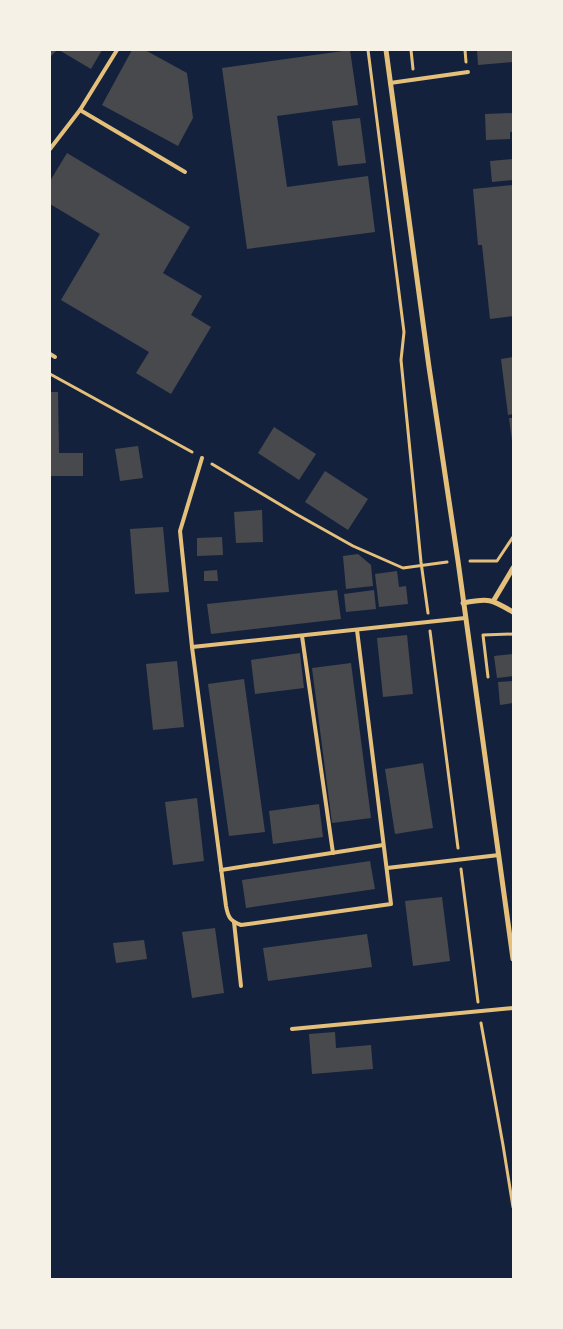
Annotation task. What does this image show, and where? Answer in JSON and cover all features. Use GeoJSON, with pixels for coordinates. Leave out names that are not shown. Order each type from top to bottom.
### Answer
{"type":"FeatureCollection","features":[{"type":"Feature","properties":{"kind":"street"},"geometry":{"type":"LineString","coordinates":[[386,50],[513,959]]}},
{"type":"Feature","properties":{"kind":"street"},"geometry":{"type":"LineString","coordinates":[[494,600],[513,568]]}},
{"type":"Feature","properties":{"kind":"street"},"geometry":{"type":"LineString","coordinates":[[463,603],[476,600],[494,600],[513,612]]}},
{"type":"Feature","properties":{"kind":"lane"},"geometry":{"type":"LineString","coordinates":[[50,149],[80,110],[117,50]]}},
{"type":"Feature","properties":{"kind":"lane"},"geometry":{"type":"LineString","coordinates":[[390,83],[468,72]]}},
{"type":"Feature","properties":{"kind":"lane"},"geometry":{"type":"LineString","coordinates":[[80,110],[185,172]]}},
{"type":"Feature","properties":{"kind":"lane"},"geometry":{"type":"LineString","coordinates":[[50,354],[55,357]]}},
{"type":"Feature","properties":{"kind":"lane"},"geometry":{"type":"LineString","coordinates":[[202,458],[180,531],[192,647],[226,906],[228,916],[234,922],[241,925],[391,904],[357,630]]}},
{"type":"Feature","properties":{"kind":"lane"},"geometry":{"type":"LineString","coordinates":[[192,647],[465,618]]}},
{"type":"Feature","properties":{"kind":"lane"},"geometry":{"type":"LineString","coordinates":[[302,636],[333,853]]}},
{"type":"Feature","properties":{"kind":"lane"},"geometry":{"type":"LineString","coordinates":[[221,870],[383,845]]}},
{"type":"Feature","properties":{"kind":"lane"},"geometry":{"type":"LineString","coordinates":[[386,868],[499,855]]}},
{"type":"Feature","properties":{"kind":"lane"},"geometry":{"type":"LineString","coordinates":[[234,922],[241,986]]}},
{"type":"Feature","properties":{"kind":"lane"},"geometry":{"type":"LineString","coordinates":[[292,1029],[513,1008]]}},
{"type":"Feature","properties":{"kind":"path"},"geometry":{"type":"LineString","coordinates":[[411,50],[415,80]]}},
{"type":"Feature","properties":{"kind":"path"},"geometry":{"type":"LineString","coordinates":[[50,374],[202,458],[353,546],[403,568],[458,561],[497,561],[513,537]]}},
{"type":"Feature","properties":{"kind":"path"},"geometry":{"type":"LineString","coordinates":[[489,684],[483,635],[513,634]]}},
{"type":"Feature","properties":{"kind":"building"},"geometry":{"type":"Polygon","coordinates":[[[50,50],[57,50],[50,57],[50,50]]]}},
{"type":"Feature","properties":{"kind":"building"},"geometry":{"type":"Polygon","coordinates":[[[59,50],[102,50],[91,69],[59,50]]]}},
{"type":"Feature","properties":{"kind":"building"},"geometry":{"type":"Polygon","coordinates":[[[132,50],[145,50],[187,73],[193,118],[178,146],[102,105],[132,50]]]}},
{"type":"Feature","properties":{"kind":"building"},"geometry":{"type":"Polygon","coordinates":[[[350,50],[358,105],[277,116],[287,187],[368,176],[375,232],[247,249],[222,68],[350,50]]]}},
{"type":"Feature","properties":{"kind":"building"},"geometry":{"type":"Polygon","coordinates":[[[477,50],[513,50],[513,62],[478,65],[477,50]]]}},
{"type":"Feature","properties":{"kind":"building"},"geometry":{"type":"Polygon","coordinates":[[[513,113],[513,132],[510,132],[510,139],[486,140],[485,114],[513,113]]]}},
{"type":"Feature","properties":{"kind":"building"},"geometry":{"type":"Polygon","coordinates":[[[360,118],[366,163],[338,166],[332,121],[360,118]]]}},
{"type":"Feature","properties":{"kind":"building"},"geometry":{"type":"Polygon","coordinates":[[[67,153],[190,227],[163,273],[202,296],[191,315],[211,327],[171,394],[136,373],[149,352],[61,300],[100,234],[50,204],[50,181],[67,153]]]}},
{"type":"Feature","properties":{"kind":"building"},"geometry":{"type":"Polygon","coordinates":[[[513,159],[513,180],[492,182],[490,161],[513,159]]]}},
{"type":"Feature","properties":{"kind":"building"},"geometry":{"type":"Polygon","coordinates":[[[513,185],[513,316],[490,319],[482,245],[478,245],[473,189],[513,185]]]}},
{"type":"Feature","properties":{"kind":"building"},"geometry":{"type":"Polygon","coordinates":[[[513,357],[513,414],[508,415],[501,359],[513,357]]]}},
{"type":"Feature","properties":{"kind":"building"},"geometry":{"type":"Polygon","coordinates":[[[50,392],[58,392],[59,453],[83,453],[83,476],[51,476],[50,392]]]}},
{"type":"Feature","properties":{"kind":"building"},"geometry":{"type":"Polygon","coordinates":[[[509,418],[513,418],[512,441],[509,418]]]}},
{"type":"Feature","properties":{"kind":"building"},"geometry":{"type":"Polygon","coordinates":[[[274,427],[316,454],[299,480],[258,453],[274,427]]]}},
{"type":"Feature","properties":{"kind":"building"},"geometry":{"type":"Polygon","coordinates":[[[138,446],[143,478],[120,481],[115,449],[138,446]]]}},
{"type":"Feature","properties":{"kind":"building"},"geometry":{"type":"Polygon","coordinates":[[[325,471],[368,499],[348,530],[305,502],[325,471]]]}},
{"type":"Feature","properties":{"kind":"building"},"geometry":{"type":"Polygon","coordinates":[[[262,510],[263,542],[236,543],[234,512],[262,510]]]}},
{"type":"Feature","properties":{"kind":"building"},"geometry":{"type":"Polygon","coordinates":[[[163,527],[169,592],[135,594],[130,529],[163,527]]]}},
{"type":"Feature","properties":{"kind":"building"},"geometry":{"type":"Polygon","coordinates":[[[222,537],[223,555],[197,556],[197,538],[222,537]]]}},
{"type":"Feature","properties":{"kind":"building"},"geometry":{"type":"Polygon","coordinates":[[[358,554],[371,565],[373,586],[346,589],[343,556],[358,554]]]}},
{"type":"Feature","properties":{"kind":"building"},"geometry":{"type":"Polygon","coordinates":[[[217,570],[218,581],[204,581],[204,571],[217,570]]]}},
{"type":"Feature","properties":{"kind":"building"},"geometry":{"type":"Polygon","coordinates":[[[397,571],[399,587],[406,586],[408,604],[379,607],[375,574],[397,571]]]}},
{"type":"Feature","properties":{"kind":"building"},"geometry":{"type":"Polygon","coordinates":[[[337,590],[341,619],[211,634],[207,604],[337,590]]]}},
{"type":"Feature","properties":{"kind":"building"},"geometry":{"type":"Polygon","coordinates":[[[374,590],[376,609],[346,612],[344,594],[374,590]]]}},
{"type":"Feature","properties":{"kind":"building"},"geometry":{"type":"Polygon","coordinates":[[[407,635],[413,694],[383,697],[377,638],[407,635]]]}},
{"type":"Feature","properties":{"kind":"building"},"geometry":{"type":"Polygon","coordinates":[[[300,653],[304,688],[255,694],[251,660],[300,653]]]}},
{"type":"Feature","properties":{"kind":"building"},"geometry":{"type":"Polygon","coordinates":[[[513,654],[513,676],[497,678],[494,656],[513,654]]]}},
{"type":"Feature","properties":{"kind":"building"},"geometry":{"type":"Polygon","coordinates":[[[177,661],[184,727],[153,730],[146,664],[177,661]]]}},
{"type":"Feature","properties":{"kind":"building"},"geometry":{"type":"Polygon","coordinates":[[[351,663],[371,818],[332,823],[312,668],[351,663]]]}},
{"type":"Feature","properties":{"kind":"building"},"geometry":{"type":"Polygon","coordinates":[[[244,679],[265,832],[229,836],[208,684],[244,679]]]}},
{"type":"Feature","properties":{"kind":"building"},"geometry":{"type":"Polygon","coordinates":[[[513,681],[513,703],[500,705],[498,682],[513,681]]]}},
{"type":"Feature","properties":{"kind":"building"},"geometry":{"type":"Polygon","coordinates":[[[423,763],[433,828],[395,834],[385,769],[423,763]]]}},
{"type":"Feature","properties":{"kind":"building"},"geometry":{"type":"Polygon","coordinates":[[[197,798],[204,861],[173,865],[165,802],[197,798]]]}},
{"type":"Feature","properties":{"kind":"building"},"geometry":{"type":"Polygon","coordinates":[[[319,804],[323,837],[273,844],[269,811],[319,804]]]}},
{"type":"Feature","properties":{"kind":"building"},"geometry":{"type":"Polygon","coordinates":[[[370,861],[375,889],[246,908],[242,880],[370,861]]]}},
{"type":"Feature","properties":{"kind":"building"},"geometry":{"type":"Polygon","coordinates":[[[442,897],[450,961],[413,966],[405,901],[442,897]]]}},
{"type":"Feature","properties":{"kind":"building"},"geometry":{"type":"Polygon","coordinates":[[[215,928],[224,993],[192,998],[182,932],[215,928]]]}},
{"type":"Feature","properties":{"kind":"building"},"geometry":{"type":"Polygon","coordinates":[[[367,934],[372,967],[268,981],[263,948],[367,934]]]}},
{"type":"Feature","properties":{"kind":"building"},"geometry":{"type":"Polygon","coordinates":[[[144,940],[147,959],[116,963],[113,943],[144,940]]]}},
{"type":"Feature","properties":{"kind":"building"},"geometry":{"type":"Polygon","coordinates":[[[335,1032],[336,1048],[371,1045],[373,1069],[312,1074],[309,1034],[335,1032]]]}}]}
